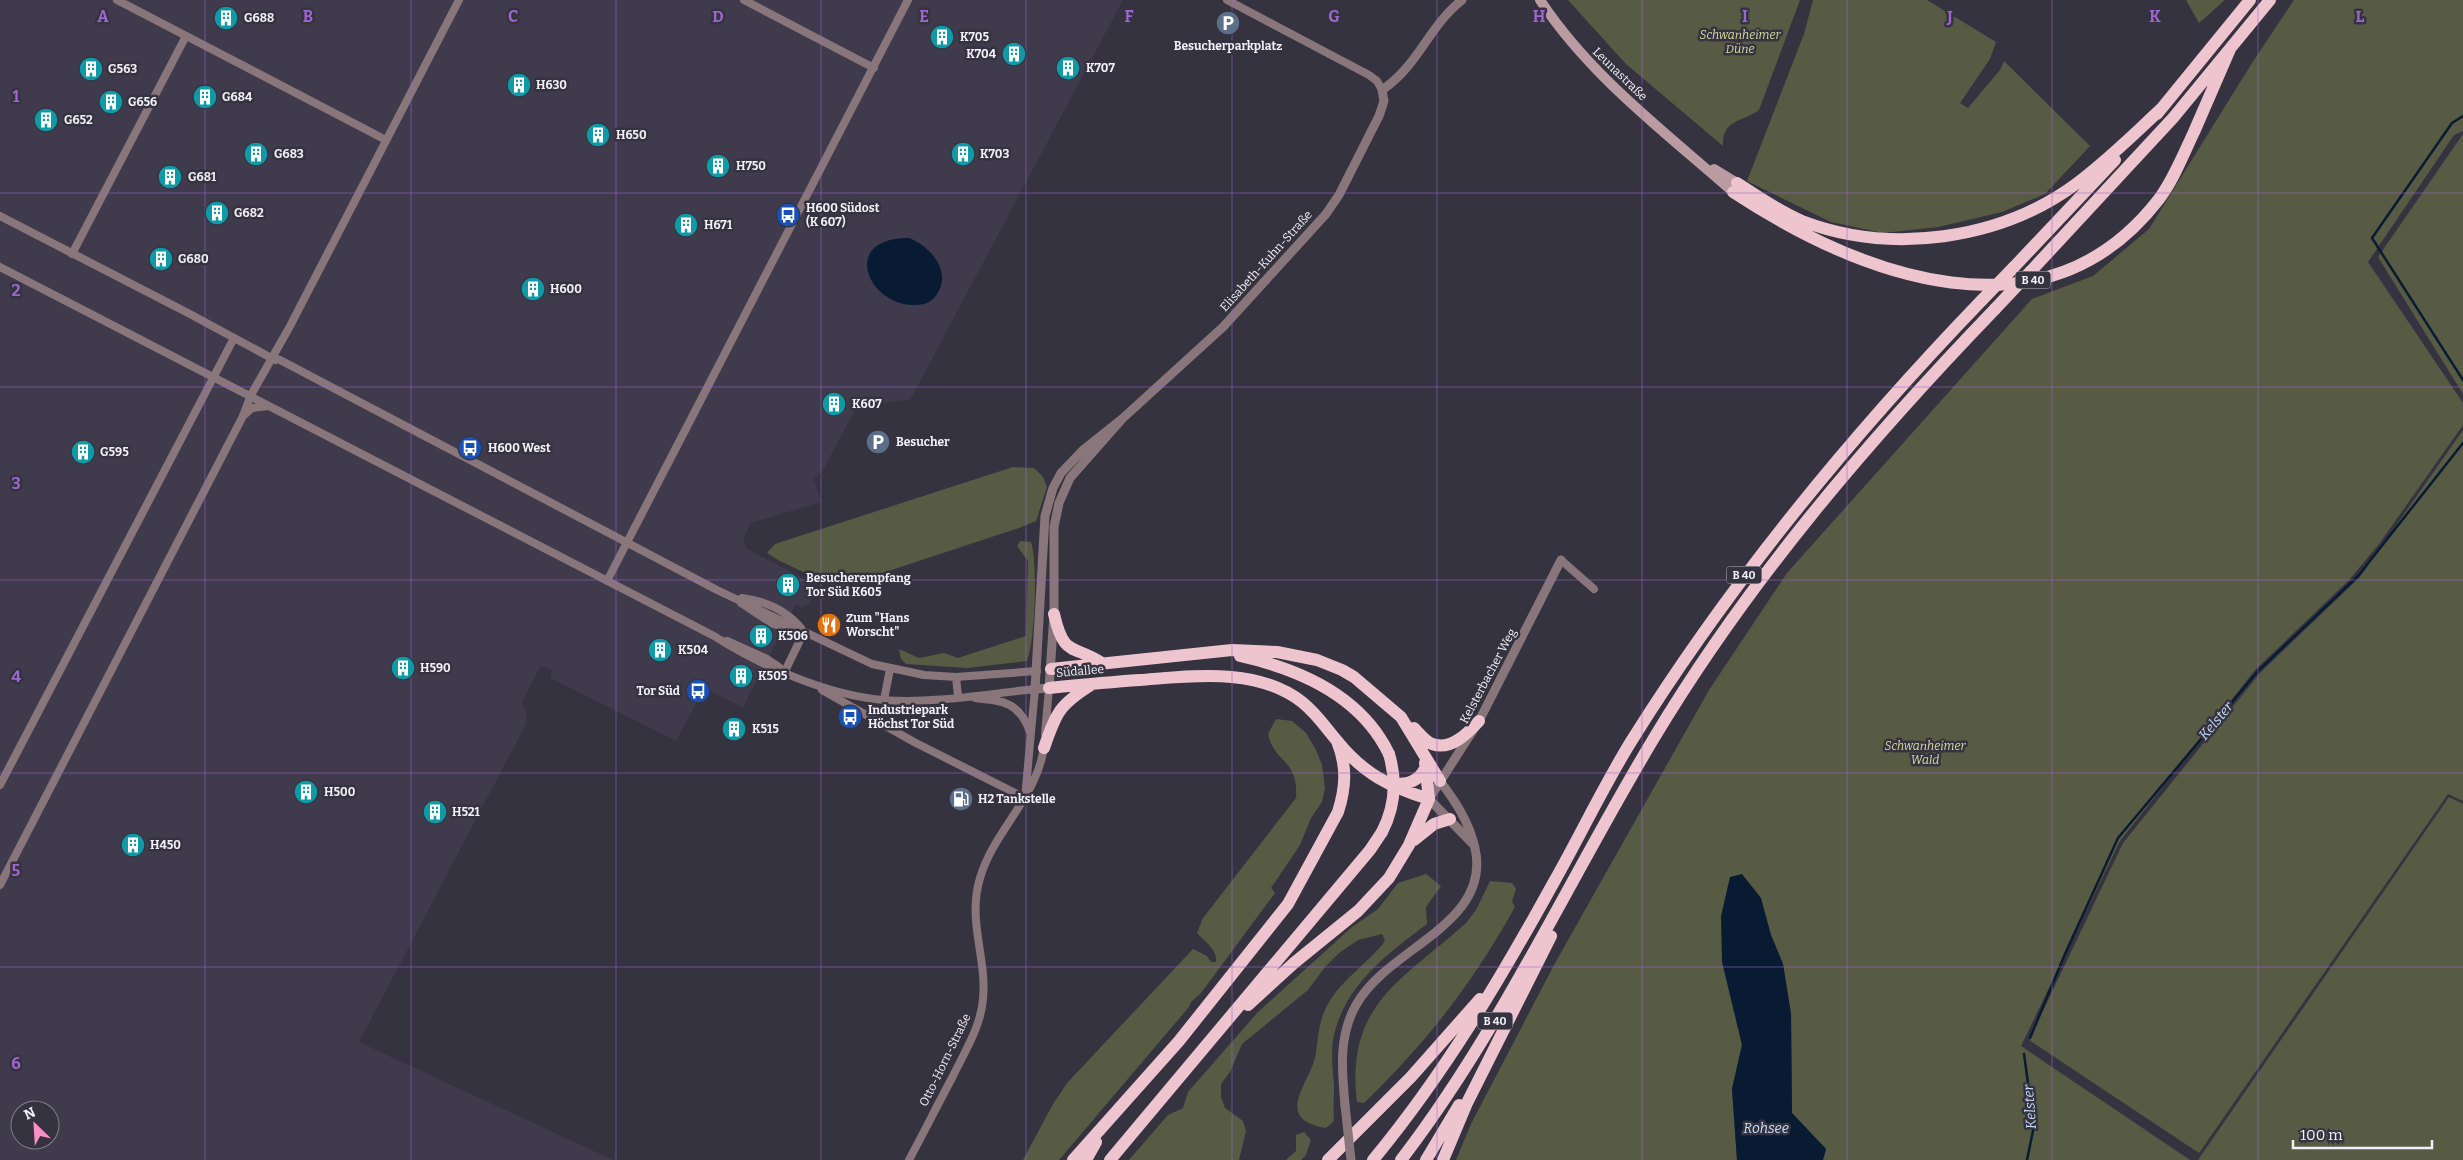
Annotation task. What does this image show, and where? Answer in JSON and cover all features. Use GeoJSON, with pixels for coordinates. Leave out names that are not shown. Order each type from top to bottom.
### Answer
{"type":"FeatureCollection","features":[{"type":"Feature","properties":{"kind":"highway","name":"B 40"},"geometry":{"type":"LineString","coordinates":[[1373,1160],[1442,1071],[1505,971],[1625,752],[1704,631],[1769,542],[1826,471],[1933,351],[2161,109],[2250,0]]}},
{"type":"Feature","properties":{"kind":"highway","name":"B 40"},"geometry":{"type":"LineString","coordinates":[[1401,1160],[1471,1061],[1653,739],[1747,598],[1833,488],[1890,420],[2173,118],[2270,0]]}},
{"type":"Feature","properties":{"kind":"highway","name":"B 40"},"geometry":{"type":"LineString","coordinates":[[1735,187],[1823,244],[1894,270],[1945,281],[1991,285],[2020,283],[2058,274],[2095,256],[2113,244],[2130,231],[2159,198],[2179,164],[2230,49]]}},
{"type":"Feature","properties":{"kind":"highway","name":"B 40"},"geometry":{"type":"LineString","coordinates":[[1735,187],[1801,221],[1877,239],[1929,238],[1980,230],[2044,204],[2075,184],[2108,158],[2161,109]]}},
{"type":"Feature","properties":{"kind":"highway"},"geometry":{"type":"LineString","coordinates":[[1054,614],[1063,640],[1071,650],[1092,656],[1102,663]]}},
{"type":"Feature","properties":{"kind":"highway"},"geometry":{"type":"LineString","coordinates":[[1212,652],[1232,650],[1277,652],[1329,664],[1354,677],[1426,740],[1440,745],[1461,739],[1479,720]]}},
{"type":"Feature","properties":{"kind":"highway"},"geometry":{"type":"LineString","coordinates":[[1110,1160],[1364,857],[1382,832],[1389,818],[1395,790],[1389,754],[1381,739],[1362,715],[1326,688],[1281,667],[1234,655],[1212,652]]}},
{"type":"Feature","properties":{"kind":"highway","name":"Südallee"},"geometry":{"type":"LineString","coordinates":[[1051,669],[1212,652]]}},
{"type":"Feature","properties":{"kind":"highway","name":"Südallee"},"geometry":{"type":"LineString","coordinates":[[1049,688],[1200,676],[1251,680],[1276,687],[1295,697],[1320,718],[1337,741],[1366,771],[1405,792],[1429,799]]}},
{"type":"Feature","properties":{"kind":"highway"},"geometry":{"type":"LineString","coordinates":[[1044,748],[1052,724],[1063,704],[1094,684]]}},
{"type":"Feature","properties":{"kind":"highway"},"geometry":{"type":"LineString","coordinates":[[1401,717],[1424,759],[1440,781]]}},
{"type":"Feature","properties":{"kind":"highway"},"geometry":{"type":"LineString","coordinates":[[1073,1160],[1105,1127],[1179,1041],[1288,904],[1338,812],[1342,799],[1345,775],[1337,741]]}},
{"type":"Feature","properties":{"kind":"highway"},"geometry":{"type":"LineString","coordinates":[[1208,1042],[1279,976],[1377,894],[1409,846],[1429,799],[1424,759]]}},
{"type":"Feature","properties":{"kind":"highway"},"geometry":{"type":"LineString","coordinates":[[1384,782],[1408,783],[1420,776],[1424,759]]}},
{"type":"Feature","properties":{"kind":"highway"},"geometry":{"type":"LineString","coordinates":[[1409,846],[1429,828],[1450,819]]}},
{"type":"Feature","properties":{"kind":"highway","name":"B 40"},"geometry":{"type":"LineString","coordinates":[[1426,1160],[1512,1017],[1556,925],[1577,874]]}},
{"type":"Feature","properties":{"kind":"highway"},"geometry":{"type":"LineString","coordinates":[[1328,1160],[1411,1077],[1505,971]]}},
{"type":"Feature","properties":{"kind":"highway"},"geometry":{"type":"LineString","coordinates":[[1443,1160],[1467,1103],[1512,1017]]}},
{"type":"Feature","properties":{"kind":"highway"},"geometry":{"type":"LineString","coordinates":[[1086,1160],[1105,1127]]}},
{"type":"Feature","properties":{"kind":"main road","name":"Leunastraße"},"geometry":{"type":"LineString","coordinates":[[1540,0],[1575,47],[1623,95],[1692,156],[1735,187]]}},
{"type":"Feature","properties":{"kind":"street"},"geometry":{"type":"LineString","coordinates":[[117,0],[386,140]]}},
{"type":"Feature","properties":{"kind":"street"},"geometry":{"type":"LineString","coordinates":[[0,885],[243,416],[251,395],[289,328],[459,0]]}},
{"type":"Feature","properties":{"kind":"street"},"geometry":{"type":"LineString","coordinates":[[744,0],[874,68]]}},
{"type":"Feature","properties":{"kind":"street"},"geometry":{"type":"LineString","coordinates":[[607,581],[908,0]]}},
{"type":"Feature","properties":{"kind":"street"},"geometry":{"type":"LineString","coordinates":[[1227,0],[1369,75],[1377,81],[1382,90],[1407,70],[1438,22],[1462,0]]}},
{"type":"Feature","properties":{"kind":"street"},"geometry":{"type":"LineString","coordinates":[[72,254],[186,36]]}},
{"type":"Feature","properties":{"kind":"street","name":"Elisabeth-Kuhn-Straße"},"geometry":{"type":"LineString","coordinates":[[1037,671],[1044,526],[1049,497],[1066,466],[1122,419],[1223,327],[1326,214],[1339,195],[1379,116],[1384,101],[1382,90]]}},
{"type":"Feature","properties":{"kind":"street","name":"Südallee"},"geometry":{"type":"LineString","coordinates":[[0,216],[734,597],[860,659],[890,669],[924,675],[956,677],[1051,669]]}},
{"type":"Feature","properties":{"kind":"street","name":"Südallee"},"geometry":{"type":"LineString","coordinates":[[0,267],[251,395],[268,406],[607,581],[805,681],[871,718],[1025,798]]}},
{"type":"Feature","properties":{"kind":"street"},"geometry":{"type":"LineString","coordinates":[[0,785],[234,338]]}},
{"type":"Feature","properties":{"kind":"street"},"geometry":{"type":"LineString","coordinates":[[243,416],[252,408],[268,406]]}},
{"type":"Feature","properties":{"kind":"street","name":"Elisabeth-Kuhn-Straße"},"geometry":{"type":"LineString","coordinates":[[1049,688],[1054,614],[1054,545],[1059,503],[1070,478],[1122,419]]}},
{"type":"Feature","properties":{"kind":"street"},"geometry":{"type":"LineString","coordinates":[[1562,560],[1594,589]]}},
{"type":"Feature","properties":{"kind":"street","name":"Kelsterbacher Weg"},"geometry":{"type":"LineString","coordinates":[[1429,799],[1479,720],[1562,560]]}},
{"type":"Feature","properties":{"kind":"street"},"geometry":{"type":"LineString","coordinates":[[785,671],[804,632]]}},
{"type":"Feature","properties":{"kind":"street"},"geometry":{"type":"LineString","coordinates":[[884,700],[890,669]]}},
{"type":"Feature","properties":{"kind":"street","name":"Otto-Horn-Straße"},"geometry":{"type":"LineString","coordinates":[[1025,798],[1037,671]]}},
{"type":"Feature","properties":{"kind":"street"},"geometry":{"type":"LineString","coordinates":[[956,677],[958,696],[994,700],[1012,705],[1024,717],[1032,736]]}},
{"type":"Feature","properties":{"kind":"street","name":"Südallee"},"geometry":{"type":"LineString","coordinates":[[805,681],[837,692],[884,700],[1049,688]]}},
{"type":"Feature","properties":{"kind":"street","name":"Otto-Horn-Straße"},"geometry":{"type":"LineString","coordinates":[[909,1160],[972,1039],[980,1016],[984,980],[975,921],[980,878],[994,848],[1036,778],[1044,748],[1049,688]]}},
{"type":"Feature","properties":{"kind":"street"},"geometry":{"type":"LineString","coordinates":[[1351,1160],[1345,1105],[1343,1044],[1356,1005],[1370,985],[1384,971],[1449,920],[1466,903],[1477,876],[1478,864],[1465,818],[1440,781]]}},
{"type":"Feature","properties":{"kind":"street"},"geometry":{"type":"LineString","coordinates":[[1429,799],[1474,845]]}},
{"type":"Feature","properties":{"kind":"shaded area"},"geometry":{"type":"Polygon","coordinates":[[[0,0],[1123,0],[910,400],[857,406],[822,472],[814,479],[821,502],[751,523],[743,539],[747,549],[814,584],[816,591],[809,604],[802,607],[796,604],[743,707],[704,688],[676,741],[550,678],[552,670],[541,665],[522,702],[527,714],[526,724],[359,1042],[613,1160],[0,1160],[0,0]]]}},
{"type":"Feature","properties":{"kind":"green space","name":"Schwanheimer Düne"},"geometry":{"type":"Polygon","coordinates":[[[1568,0],[1800,0],[1759,110],[1729,126],[1724,137],[1723,146],[1626,64],[1568,0]]]}},
{"type":"Feature","properties":{"kind":"green space"},"geometry":{"type":"Polygon","coordinates":[[[1813,0],[1927,0],[1996,42],[1990,59],[1960,103],[1968,108],[2000,70],[2004,61],[2090,146],[2045,194],[2002,212],[1938,227],[1883,233],[1831,222],[1747,181],[1804,34],[1813,0]]]}},
{"type":"Feature","properties":{"kind":"green space"},"geometry":{"type":"Polygon","coordinates":[[[2186,0],[2225,0],[2199,23],[2186,0]]]}},
{"type":"Feature","properties":{"kind":"green space","name":"Schwanheimer Wald"},"geometry":{"type":"Polygon","coordinates":[[[2294,0],[2463,0],[2463,131],[2454,135],[2368,262],[2463,403],[2463,425],[2379,544],[2349,580],[2255,670],[2120,841],[2021,1046],[2190,1160],[1823,1160],[1826,1149],[1792,1113],[1791,1014],[1783,964],[1771,935],[1736,1015],[1742,1045],[1732,1089],[1737,1160],[1456,1160],[1471,1124],[1554,965],[1709,690],[1787,573],[2032,299],[2093,276],[2149,229],[2252,63],[2294,0]]]}},
{"type":"Feature","properties":{"kind":"green space"},"geometry":{"type":"Polygon","coordinates":[[[2463,134],[2463,394],[2378,257],[2463,134]]]}},
{"type":"Feature","properties":{"kind":"green space"},"geometry":{"type":"Polygon","coordinates":[[[2463,430],[2463,801],[2448,794],[2199,1153],[2029,1040],[2123,843],[2260,673],[2360,577],[2463,430]]]}},
{"type":"Feature","properties":{"kind":"green space"},"geometry":{"type":"Polygon","coordinates":[[[1013,467],[1034,468],[1043,477],[1047,487],[1036,521],[1019,528],[837,588],[767,553],[775,544],[1013,467]]]}},
{"type":"Feature","properties":{"kind":"green space"},"geometry":{"type":"Polygon","coordinates":[[[1020,541],[1031,542],[1035,583],[1034,620],[1027,661],[967,668],[906,664],[901,659],[899,649],[919,658],[944,653],[958,658],[1026,636],[1028,561],[1017,546],[1020,541]]]}},
{"type":"Feature","properties":{"kind":"green space"},"geometry":{"type":"Polygon","coordinates":[[[1276,719],[1292,721],[1306,733],[1322,765],[1325,788],[1322,802],[1311,818],[1300,845],[1271,888],[1275,893],[1201,993],[1191,1002],[1189,1007],[1059,1160],[1023,1160],[1053,1104],[1068,1082],[1193,949],[1207,956],[1211,962],[1216,962],[1213,950],[1197,933],[1203,918],[1296,798],[1294,776],[1290,768],[1275,751],[1268,734],[1276,719]]]}},
{"type":"Feature","properties":{"kind":"green space"},"geometry":{"type":"Polygon","coordinates":[[[2449,797],[2463,804],[2463,1160],[2198,1160],[2449,797]]]}},
{"type":"Feature","properties":{"kind":"green space"},"geometry":{"type":"Polygon","coordinates":[[[1426,874],[1441,886],[1426,907],[1427,924],[1397,947],[1369,973],[1346,1003],[1338,1021],[1332,1052],[1334,1121],[1326,1128],[1310,1124],[1301,1117],[1298,1110],[1298,1100],[1315,1058],[1325,1010],[1337,990],[1385,941],[1382,934],[1358,940],[1339,953],[1325,967],[1308,990],[1242,1044],[1230,1072],[1221,1084],[1221,1097],[1225,1108],[1243,1121],[1246,1131],[1239,1160],[1129,1160],[1168,1115],[1183,1108],[1188,1092],[1258,1012],[1352,927],[1378,909],[1398,883],[1426,874]]]}},
{"type":"Feature","properties":{"kind":"green space"},"geometry":{"type":"Polygon","coordinates":[[[1490,881],[1512,883],[1516,889],[1512,901],[1515,907],[1499,935],[1465,987],[1428,1034],[1364,1103],[1357,1102],[1356,1069],[1360,1041],[1370,1017],[1383,997],[1401,979],[1466,923],[1476,910],[1490,881]]]}},
{"type":"Feature","properties":{"kind":"green space"},"geometry":{"type":"Polygon","coordinates":[[[1304,1132],[1311,1140],[1306,1155],[1301,1160],[1286,1160],[1296,1151],[1296,1135],[1304,1132]]]}},
{"type":"Feature","properties":{"kind":"water"},"geometry":{"type":"Polygon","coordinates":[[[909,238],[926,248],[933,256],[942,273],[939,291],[932,300],[924,304],[914,305],[898,302],[884,295],[874,284],[868,272],[868,259],[874,249],[887,241],[909,238]]]}},
{"type":"Feature","properties":{"kind":"water","name":"Rohsee"},"geometry":{"type":"Polygon","coordinates":[[[1742,874],[1761,898],[1771,935],[1783,964],[1791,1014],[1792,1113],[1826,1149],[1823,1160],[1737,1160],[1732,1089],[1742,1045],[1722,962],[1721,916],[1730,877],[1742,874]]]}},
{"type":"Feature","properties":{"kind":"waterway"},"geometry":{"type":"LineString","coordinates":[[2463,116],[2452,123],[2372,238],[2463,380]]}},
{"type":"Feature","properties":{"kind":"waterway","name":"Kelster"},"geometry":{"type":"LineString","coordinates":[[2030,1038],[2065,954],[2118,838],[2258,671],[2358,576],[2463,443]]}},
{"type":"Feature","properties":{"kind":"waterway","name":"Kelster"},"geometry":{"type":"LineString","coordinates":[[2024,1054],[2034,1126],[2027,1160]]}},
{"type":"Feature","properties":{"kind":"place","name":"G688"},"geometry":{"type":"Point","coordinates":[226,18]}},
{"type":"Feature","properties":{"kind":"place","name":"Besucherparkplatz"},"geometry":{"type":"Point","coordinates":[1228,23]}},
{"type":"Feature","properties":{"kind":"place","name":"K705"},"geometry":{"type":"Point","coordinates":[942,37]}},
{"type":"Feature","properties":{"kind":"place","name":"K704"},"geometry":{"type":"Point","coordinates":[1014,54]}},
{"type":"Feature","properties":{"kind":"place","name":"K707"},"geometry":{"type":"Point","coordinates":[1068,68]}},
{"type":"Feature","properties":{"kind":"place","name":"G563"},"geometry":{"type":"Point","coordinates":[91,69]}},
{"type":"Feature","properties":{"kind":"place","name":"H630"},"geometry":{"type":"Point","coordinates":[519,85]}},
{"type":"Feature","properties":{"kind":"place","name":"G684"},"geometry":{"type":"Point","coordinates":[205,97]}},
{"type":"Feature","properties":{"kind":"place","name":"G656"},"geometry":{"type":"Point","coordinates":[111,102]}},
{"type":"Feature","properties":{"kind":"place","name":"G652"},"geometry":{"type":"Point","coordinates":[46,120]}},
{"type":"Feature","properties":{"kind":"place","name":"H650"},"geometry":{"type":"Point","coordinates":[598,135]}},
{"type":"Feature","properties":{"kind":"place","name":"G683"},"geometry":{"type":"Point","coordinates":[256,154]}},
{"type":"Feature","properties":{"kind":"place","name":"K703"},"geometry":{"type":"Point","coordinates":[963,154]}},
{"type":"Feature","properties":{"kind":"place","name":"H750"},"geometry":{"type":"Point","coordinates":[718,166]}},
{"type":"Feature","properties":{"kind":"place","name":"G681"},"geometry":{"type":"Point","coordinates":[170,177]}},
{"type":"Feature","properties":{"kind":"place","name":"G682"},"geometry":{"type":"Point","coordinates":[217,213]}},
{"type":"Feature","properties":{"kind":"place","name":"H600 Südost (K 607)"},"geometry":{"type":"Point","coordinates":[788,215]}},
{"type":"Feature","properties":{"kind":"place","name":"H671"},"geometry":{"type":"Point","coordinates":[686,225]}},
{"type":"Feature","properties":{"kind":"place","name":"G680"},"geometry":{"type":"Point","coordinates":[161,259]}},
{"type":"Feature","properties":{"kind":"place","name":"H600"},"geometry":{"type":"Point","coordinates":[533,289]}},
{"type":"Feature","properties":{"kind":"place","name":"K607"},"geometry":{"type":"Point","coordinates":[834,404]}},
{"type":"Feature","properties":{"kind":"place","name":"Besucher"},"geometry":{"type":"Point","coordinates":[878,442]}},
{"type":"Feature","properties":{"kind":"place","name":"H600 West"},"geometry":{"type":"Point","coordinates":[470,448]}},
{"type":"Feature","properties":{"kind":"place","name":"G595"},"geometry":{"type":"Point","coordinates":[83,452]}},
{"type":"Feature","properties":{"kind":"place","name":"Besucherempfang Tor Süd K605"},"geometry":{"type":"Point","coordinates":[788,585]}},
{"type":"Feature","properties":{"kind":"place","name":"Zum \"Hans Worscht\""},"geometry":{"type":"Point","coordinates":[829,625]}},
{"type":"Feature","properties":{"kind":"place","name":"K506"},"geometry":{"type":"Point","coordinates":[761,636]}},
{"type":"Feature","properties":{"kind":"place","name":"K504"},"geometry":{"type":"Point","coordinates":[660,650]}},
{"type":"Feature","properties":{"kind":"place","name":"H590"},"geometry":{"type":"Point","coordinates":[403,668]}},
{"type":"Feature","properties":{"kind":"place","name":"K505"},"geometry":{"type":"Point","coordinates":[741,676]}},
{"type":"Feature","properties":{"kind":"place","name":"Tor Süd"},"geometry":{"type":"Point","coordinates":[698,691]}},
{"type":"Feature","properties":{"kind":"place","name":"Industriepark Höchst Tor Süd"},"geometry":{"type":"Point","coordinates":[850,717]}},
{"type":"Feature","properties":{"kind":"place","name":"K515"},"geometry":{"type":"Point","coordinates":[734,729]}},
{"type":"Feature","properties":{"kind":"place","name":"H500"},"geometry":{"type":"Point","coordinates":[306,792]}},
{"type":"Feature","properties":{"kind":"place","name":"H2 Tankstelle"},"geometry":{"type":"Point","coordinates":[961,799]}},
{"type":"Feature","properties":{"kind":"place","name":"H521"},"geometry":{"type":"Point","coordinates":[435,812]}},
{"type":"Feature","properties":{"kind":"place","name":"H450"},"geometry":{"type":"Point","coordinates":[133,845]}}]}
